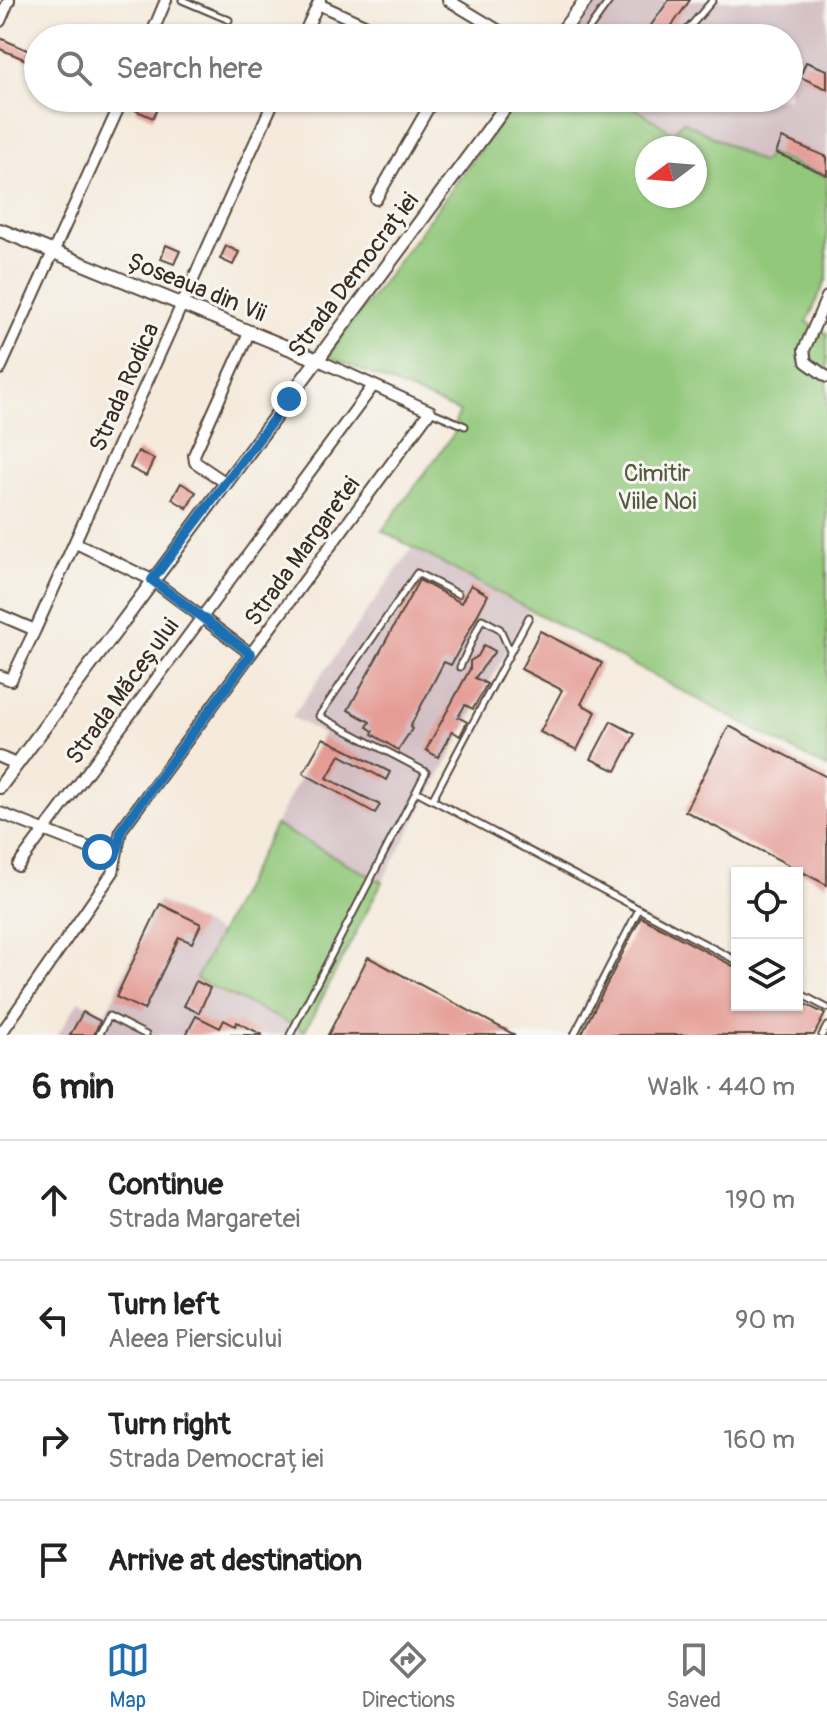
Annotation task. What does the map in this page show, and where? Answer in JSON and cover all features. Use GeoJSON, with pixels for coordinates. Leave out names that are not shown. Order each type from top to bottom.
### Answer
{"type":"FeatureCollection","features":[{"type":"Feature","properties":{"kind":"street"},"geometry":{"type":"LineString","coordinates":[[0,21],[9,0]]}},
{"type":"Feature","properties":{"kind":"street"},"geometry":{"type":"LineString","coordinates":[[156,24],[166,0]]}},
{"type":"Feature","properties":{"kind":"street"},"geometry":{"type":"LineString","coordinates":[[448,0],[488,24]]}},
{"type":"Feature","properties":{"kind":"street"},"geometry":{"type":"LineString","coordinates":[[568,24],[586,0]]}},
{"type":"Feature","properties":{"kind":"street"},"geometry":{"type":"LineString","coordinates":[[309,24],[319,2],[364,24]]}},
{"type":"Feature","properties":{"kind":"street"},"geometry":{"type":"LineString","coordinates":[[0,369],[117,112]]}},
{"type":"Feature","properties":{"kind":"street","name":"Strada Rodica"},"geometry":{"type":"LineString","coordinates":[[0,676],[11,680],[35,630],[269,112]]}},
{"type":"Feature","properties":{"kind":"street"},"geometry":{"type":"LineString","coordinates":[[376,199],[426,112]]}},
{"type":"Feature","properties":{"kind":"street","name":"Strada Democrației"},"geometry":{"type":"LineString","coordinates":[[0,787],[318,360],[497,112]]}},
{"type":"Feature","properties":{"kind":"street","name":"Șoseaua din Vii"},"geometry":{"type":"LineString","coordinates":[[0,230],[318,360],[430,411]]}},
{"type":"Feature","properties":{"kind":"street"},"geometry":{"type":"LineString","coordinates":[[827,297],[822,324],[804,350],[806,362],[827,377]]}},
{"type":"Feature","properties":{"kind":"street"},"geometry":{"type":"LineString","coordinates":[[226,483],[195,462],[194,455],[249,333]]}},
{"type":"Feature","properties":{"kind":"street","name":"Strada Măceșului"},"geometry":{"type":"LineString","coordinates":[[18,866],[373,386]]}},
{"type":"Feature","properties":{"kind":"street","name":"Strada Margaretei"},"geometry":{"type":"LineString","coordinates":[[0,1035],[113,872],[121,830],[430,411]]}},
{"type":"Feature","properties":{"kind":"street"},"geometry":{"type":"LineString","coordinates":[[76,543],[152,580],[251,654]]}},
{"type":"Feature","properties":{"kind":"street"},"geometry":{"type":"LineString","coordinates":[[0,615],[35,630]]}},
{"type":"Feature","properties":{"kind":"street"},"geometry":{"type":"LineString","coordinates":[[0,757],[16,764]]}},
{"type":"Feature","properties":{"kind":"street"},"geometry":{"type":"LineString","coordinates":[[0,813],[100,852],[118,849]]}},
{"type":"Feature","properties":{"kind":"lane"},"geometry":{"type":"LineString","coordinates":[[182,0],[229,20]]}},
{"type":"Feature","properties":{"kind":"lane"},"geometry":{"type":"LineString","coordinates":[[593,24],[610,0]]}},
{"type":"Feature","properties":{"kind":"lane"},"geometry":{"type":"LineString","coordinates":[[692,24],[713,0]]}},
{"type":"Feature","properties":{"kind":"lane","name":"Șoseaua din Vii"},"geometry":{"type":"LineString","coordinates":[[430,411],[465,426]]}},
{"type":"Feature","properties":{"kind":"lane"},"geometry":{"type":"LineString","coordinates":[[290,1035],[426,772],[319,716],[417,573],[458,594]]}},
{"type":"Feature","properties":{"kind":"lane"},"geometry":{"type":"LineString","coordinates":[[432,800],[529,617]]}},
{"type":"Feature","properties":{"kind":"lane"},"geometry":{"type":"LineString","coordinates":[[460,667],[482,619],[500,629],[511,652]]}},
{"type":"Feature","properties":{"kind":"lane"},"geometry":{"type":"LineString","coordinates":[[416,791],[731,958]]}},
{"type":"Feature","properties":{"kind":"lane"},"geometry":{"type":"LineString","coordinates":[[574,1035],[639,909]]}},
{"type":"Feature","properties":{"kind":"lane"},"geometry":{"type":"LineString","coordinates":[[803,995],[827,1008]]}},
{"type":"Feature","properties":{"kind":"lane"},"geometry":{"type":"LineString","coordinates":[[99,1035],[109,1016],[146,1035]]}},
{"type":"Feature","properties":{"kind":"lane"},"geometry":{"type":"LineString","coordinates":[[822,1035],[827,1026]]}},
{"type":"Feature","properties":{"kind":"shaded area"},"geometry":{"type":"Polygon","coordinates":[[[594,0],[827,0],[827,177],[769,154],[762,164],[683,121],[673,133],[641,112],[803,112],[803,24],[576,24],[594,0]]]}},
{"type":"Feature","properties":{"kind":"shaded area"},"geometry":{"type":"Polygon","coordinates":[[[413,547],[530,608],[382,882],[275,825],[323,734],[292,717],[413,547]]]}},
{"type":"Feature","properties":{"kind":"shaded area"},"geometry":{"type":"Polygon","coordinates":[[[158,900],[219,933],[196,980],[305,1031],[303,1035],[57,1035],[79,1001],[106,1013],[158,900]]]}},
{"type":"Feature","properties":{"kind":"green space","name":"Cimitir Viile Noi"},"geometry":{"type":"Polygon","coordinates":[[[509,112],[641,112],[673,133],[683,121],[762,163],[769,154],[827,177],[827,278],[807,322],[827,333],[827,768],[382,531],[459,427],[455,422],[460,412],[328,356],[509,112]]]}},
{"type":"Feature","properties":{"kind":"green space"},"geometry":{"type":"Polygon","coordinates":[[[275,825],[382,882],[305,1031],[196,979],[275,825]]]}},
{"type":"Feature","properties":{"kind":"building"},"geometry":{"type":"Polygon","coordinates":[[[669,0],[690,0],[673,24],[652,24],[669,0]]]}},
{"type":"Feature","properties":{"kind":"building"},"geometry":{"type":"Polygon","coordinates":[[[0,38],[24,49],[24,59],[0,49],[0,38]]]}},
{"type":"Feature","properties":{"kind":"building"},"geometry":{"type":"Polygon","coordinates":[[[806,62],[827,70],[827,89],[803,78],[806,62]]]}},
{"type":"Feature","properties":{"kind":"building"},"geometry":{"type":"Polygon","coordinates":[[[140,112],[156,112],[153,118],[140,112]]]}},
{"type":"Feature","properties":{"kind":"building"},"geometry":{"type":"Polygon","coordinates":[[[782,138],[827,157],[827,175],[776,153],[782,138]]]}},
{"type":"Feature","properties":{"kind":"building"},"geometry":{"type":"Polygon","coordinates":[[[166,245],[180,251],[174,264],[161,259],[166,245]]]}},
{"type":"Feature","properties":{"kind":"building"},"geometry":{"type":"Polygon","coordinates":[[[226,246],[239,252],[233,265],[220,259],[226,246]]]}},
{"type":"Feature","properties":{"kind":"building"},"geometry":{"type":"Polygon","coordinates":[[[138,451],[154,459],[146,476],[130,468],[138,451]]]}},
{"type":"Feature","properties":{"kind":"building"},"geometry":{"type":"Polygon","coordinates":[[[181,483],[196,492],[187,508],[172,499],[181,483]]]}},
{"type":"Feature","properties":{"kind":"building"},"geometry":{"type":"Polygon","coordinates":[[[419,580],[461,603],[471,585],[488,595],[451,665],[444,662],[410,727],[412,729],[398,750],[372,734],[373,731],[367,727],[370,722],[348,710],[419,580]]]}},
{"type":"Feature","properties":{"kind":"building"},"geometry":{"type":"Polygon","coordinates":[[[540,631],[602,663],[581,704],[596,712],[577,750],[540,732],[562,690],[521,669],[540,631]]]}},
{"type":"Feature","properties":{"kind":"building"},"geometry":{"type":"Polygon","coordinates":[[[484,645],[495,651],[475,678],[487,684],[473,709],[465,705],[458,717],[467,722],[460,736],[452,731],[438,757],[426,750],[470,669],[470,661],[478,656],[484,645]]]}},
{"type":"Feature","properties":{"kind":"building"},"geometry":{"type":"Polygon","coordinates":[[[611,721],[635,734],[616,771],[591,759],[611,721]]]}},
{"type":"Feature","properties":{"kind":"building"},"geometry":{"type":"Polygon","coordinates":[[[729,726],[827,777],[827,885],[803,872],[803,867],[792,867],[685,811],[729,726]]]}},
{"type":"Feature","properties":{"kind":"building"},"geometry":{"type":"Polygon","coordinates":[[[323,738],[390,772],[386,780],[340,755],[327,778],[380,805],[375,813],[303,773],[323,738]]]}},
{"type":"Feature","properties":{"kind":"building"},"geometry":{"type":"Polygon","coordinates":[[[160,904],[201,924],[192,943],[179,937],[144,1010],[116,997],[160,904]]]}},
{"type":"Feature","properties":{"kind":"building"},"geometry":{"type":"Polygon","coordinates":[[[641,917],[731,965],[731,1011],[803,1011],[803,1003],[825,1014],[814,1035],[581,1035],[641,917]]]}},
{"type":"Feature","properties":{"kind":"building"},"geometry":{"type":"Polygon","coordinates":[[[368,957],[515,1035],[328,1035],[368,957]]]}},
{"type":"Feature","properties":{"kind":"building"},"geometry":{"type":"Polygon","coordinates":[[[196,981],[210,988],[199,1013],[184,1006],[196,981]]]}},
{"type":"Feature","properties":{"kind":"building"},"geometry":{"type":"Polygon","coordinates":[[[83,1012],[100,1021],[94,1035],[70,1035],[83,1012]]]}},
{"type":"Feature","properties":{"kind":"building"},"geometry":{"type":"Polygon","coordinates":[[[196,1016],[220,1028],[224,1020],[235,1026],[237,1022],[263,1035],[186,1035],[196,1016]]]}},
{"type":"Feature","properties":{"kind":"route"},"geometry":{"type":"LineString","coordinates":[[100,852],[118,849],[121,830],[251,654],[152,580],[289,399]]}}]}
